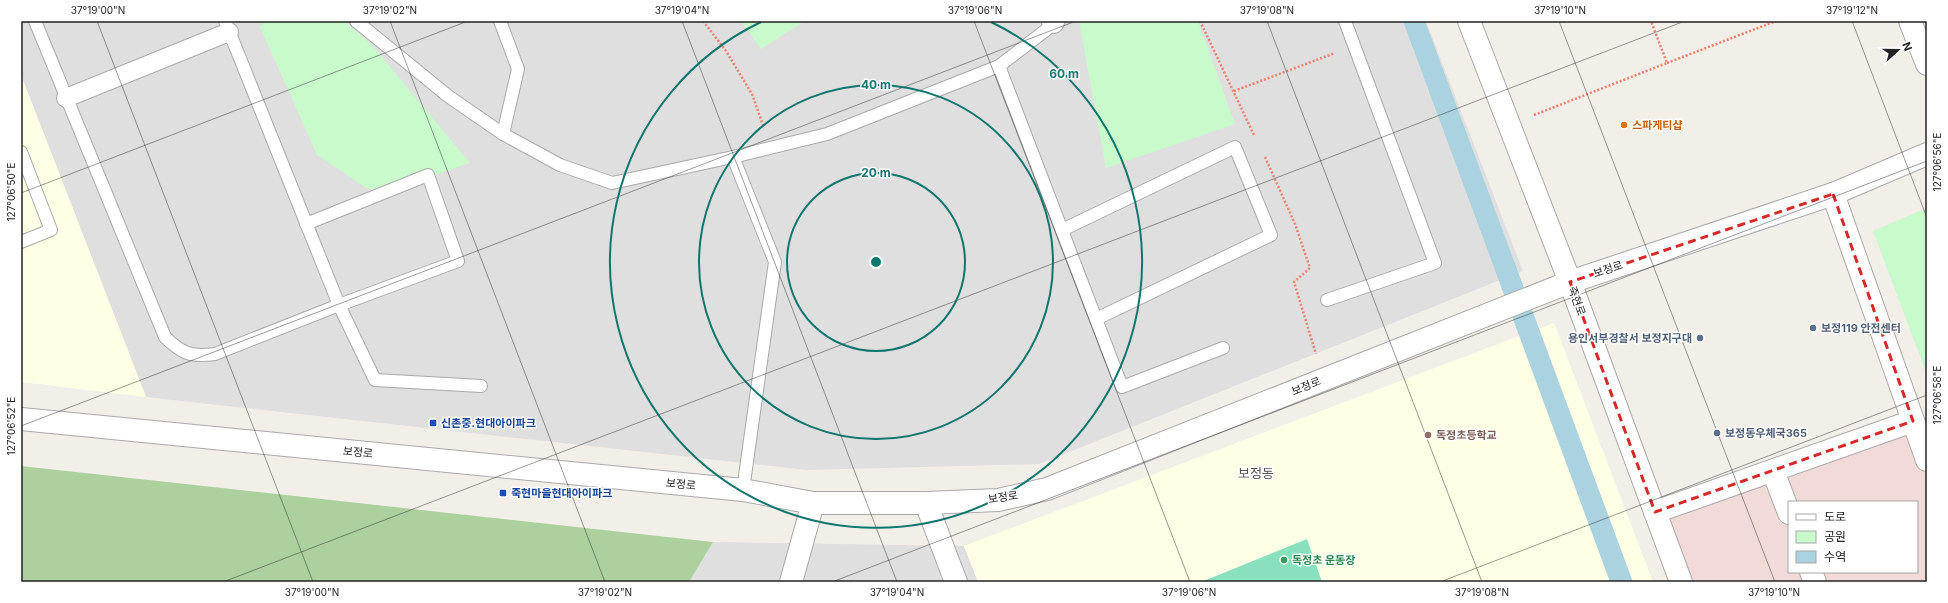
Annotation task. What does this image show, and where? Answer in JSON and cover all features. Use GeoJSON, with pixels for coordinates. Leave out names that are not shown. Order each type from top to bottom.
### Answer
{"type":"FeatureCollection","features":[{"type":"Feature","properties":{"kind":"street","name":"죽현로"},"geometry":{"type":"LineString","coordinates":[[1469,21],[1570,282],[1681,582]]}},
{"type":"Feature","properties":{"kind":"street"},"geometry":{"type":"LineString","coordinates":[[1910,21],[1927,64]]}},
{"type":"Feature","properties":{"kind":"street"},"geometry":{"type":"LineString","coordinates":[[66,98],[227,27]]}},
{"type":"Feature","properties":{"kind":"street","name":"보정로"},"geometry":{"type":"LineString","coordinates":[[21,419],[743,490],[813,503],[926,503],[998,500],[1047,489],[1538,294],[1833,194],[1927,154]]}},
{"type":"Feature","properties":{"kind":"street"},"geometry":{"type":"LineString","coordinates":[[1833,194],[1927,460]]}},
{"type":"Feature","properties":{"kind":"street"},"geometry":{"type":"LineString","coordinates":[[1655,512],[1913,421]]}},
{"type":"Feature","properties":{"kind":"street"},"geometry":{"type":"LineString","coordinates":[[1773,471],[1788,510]]}},
{"type":"Feature","properties":{"kind":"street"},"geometry":{"type":"LineString","coordinates":[[791,582],[813,503]]}},
{"type":"Feature","properties":{"kind":"street"},"geometry":{"type":"LineString","coordinates":[[926,503],[956,582]]}},
{"type":"Feature","properties":{"kind":"lane"},"geometry":{"type":"LineString","coordinates":[[35,21],[165,337],[178,350],[197,357],[215,354],[339,304],[458,261],[428,175],[306,224]]}},
{"type":"Feature","properties":{"kind":"lane"},"geometry":{"type":"LineString","coordinates":[[356,21],[448,96],[503,134],[560,165],[612,183],[733,157],[827,134],[999,66],[1046,30],[1053,21]]}},
{"type":"Feature","properties":{"kind":"lane"},"geometry":{"type":"LineString","coordinates":[[500,21],[518,69],[503,134]]}},
{"type":"Feature","properties":{"kind":"lane"},"geometry":{"type":"LineString","coordinates":[[1327,300],[1435,263],[1345,21]]}},
{"type":"Feature","properties":{"kind":"lane"},"geometry":{"type":"LineString","coordinates":[[227,27],[339,304],[375,380],[481,386]]}},
{"type":"Feature","properties":{"kind":"lane"},"geometry":{"type":"LineString","coordinates":[[999,66],[1122,387],[1223,348]]}},
{"type":"Feature","properties":{"kind":"lane"},"geometry":{"type":"LineString","coordinates":[[1062,230],[1235,147],[1271,235],[1096,318]]}},
{"type":"Feature","properties":{"kind":"lane"},"geometry":{"type":"LineString","coordinates":[[21,152],[51,230],[21,242]]}},
{"type":"Feature","properties":{"kind":"lane"},"geometry":{"type":"LineString","coordinates":[[733,157],[775,262],[743,490]]}},
{"type":"Feature","properties":{"kind":"path"},"geometry":{"type":"LineString","coordinates":[[703,21],[726,51],[752,94],[771,148]]}},
{"type":"Feature","properties":{"kind":"path"},"geometry":{"type":"LineString","coordinates":[[1651,21],[1667,63]]}},
{"type":"Feature","properties":{"kind":"path"},"geometry":{"type":"LineString","coordinates":[[1510,125],[1776,21]]}},
{"type":"Feature","properties":{"kind":"path"},"geometry":{"type":"LineString","coordinates":[[1234,91],[1354,45]]}},
{"type":"Feature","properties":{"kind":"highlighted area"},"geometry":{"type":"Polygon","coordinates":[[[1833,194],[1913,421],[1655,512],[1570,282],[1833,194]]]}},
{"type":"Feature","properties":{"kind":"shaded area"},"geometry":{"type":"Polygon","coordinates":[[[21,21],[1426,21],[1523,271],[1039,464],[807,470],[146,397],[21,75],[21,21]]]}},
{"type":"Feature","properties":{"kind":"shaded area"},"geometry":{"type":"Polygon","coordinates":[[[21,75],[146,397],[21,382],[21,75]]]}},
{"type":"Feature","properties":{"kind":"shaded area","name":"독정초등학교"},"geometry":{"type":"Polygon","coordinates":[[[1554,323],[1653,582],[978,582],[964,546],[1554,323]]]}},
{"type":"Feature","properties":{"kind":"shaded area"},"geometry":{"type":"Polygon","coordinates":[[[1910,426],[1927,473],[1927,582],[1686,582],[1661,514],[1910,426]]]}},
{"type":"Feature","properties":{"kind":"shaded area"},"geometry":{"type":"Polygon","coordinates":[[[713,542],[964,546],[978,582],[689,582],[713,542]]]}},
{"type":"Feature","properties":{"kind":"green space"},"geometry":{"type":"Polygon","coordinates":[[[265,21],[344,21],[372,45],[470,163],[384,192],[366,188],[317,155],[260,27],[265,21]]]}},
{"type":"Feature","properties":{"kind":"green space"},"geometry":{"type":"Polygon","coordinates":[[[741,21],[805,21],[761,49],[741,21]]]}},
{"type":"Feature","properties":{"kind":"green space"},"geometry":{"type":"Polygon","coordinates":[[[1079,21],[1198,21],[1235,124],[1106,168],[1079,21]]]}},
{"type":"Feature","properties":{"kind":"green space"},"geometry":{"type":"Polygon","coordinates":[[[1927,208],[1927,375],[1873,231],[1927,208]]]}},
{"type":"Feature","properties":{"kind":"green space"},"geometry":{"type":"Polygon","coordinates":[[[21,466],[713,542],[689,582],[21,582],[21,466]]]}},
{"type":"Feature","properties":{"kind":"green space","name":"독정초 운동장"},"geometry":{"type":"Polygon","coordinates":[[[1307,539],[1322,582],[1201,582],[1307,539]]]}},
{"type":"Feature","properties":{"kind":"water"},"geometry":{"type":"Polygon","coordinates":[[[1403,21],[1425,21],[1633,582],[1610,582],[1403,21]]]}},
{"type":"Feature","properties":{"kind":"place","name":"스파게티샵"},"geometry":{"type":"Point","coordinates":[1624,125]}},
{"type":"Feature","properties":{"kind":"place","name":"보정119 안전센터"},"geometry":{"type":"Point","coordinates":[1813,328]}},
{"type":"Feature","properties":{"kind":"place","name":"용인서부경찰서 보정지구대"},"geometry":{"type":"Point","coordinates":[1700,338]}},
{"type":"Feature","properties":{"kind":"place","name":"신촌중.현대아이파크"},"geometry":{"type":"Point","coordinates":[433,423]}},
{"type":"Feature","properties":{"kind":"place","name":"보정동우체국365"},"geometry":{"type":"Point","coordinates":[1717,433]}},
{"type":"Feature","properties":{"kind":"place","name":"독정초등학교"},"geometry":{"type":"Point","coordinates":[1428,435]}},
{"type":"Feature","properties":{"kind":"place","name":"죽현마을현대아이파크"},"geometry":{"type":"Point","coordinates":[503,493]}},
{"type":"Feature","properties":{"kind":"place","name":"독정초 운동장"},"geometry":{"type":"Point","coordinates":[1284,560]}},
{"type":"Feature","properties":{"kind":"district","name":"보정동"},"geometry":{"type":"Point","coordinates":[1256,473]}}]}
